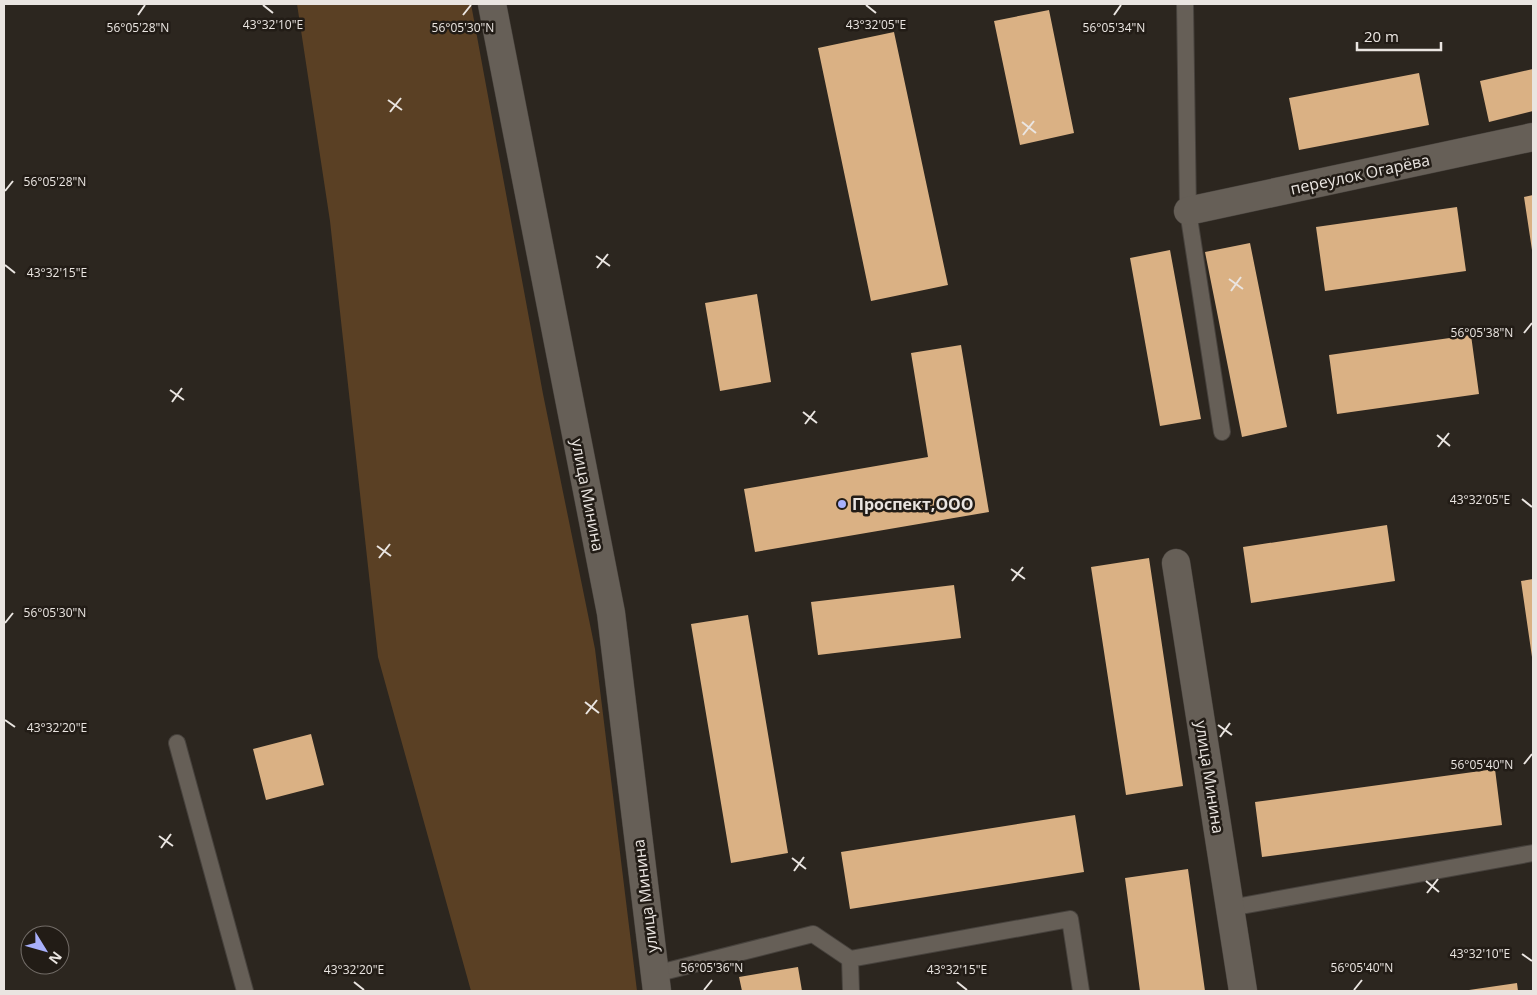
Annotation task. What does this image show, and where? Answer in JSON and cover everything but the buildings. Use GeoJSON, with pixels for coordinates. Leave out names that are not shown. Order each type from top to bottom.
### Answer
{"type":"FeatureCollection","features":[{"type":"Feature","properties":{"kind":"street","name":"улица Минина"},"geometry":{"type":"LineString","coordinates":[[492,4],[612,613],[656,983]]}},
{"type":"Feature","properties":{"kind":"street","name":"переулок Огарёва"},"geometry":{"type":"LineString","coordinates":[[1188,211],[1533,137]]}},
{"type":"Feature","properties":{"kind":"street","name":"улица Минина"},"geometry":{"type":"LineString","coordinates":[[1176,564],[1243,991]]}},
{"type":"Feature","properties":{"kind":"lane"},"geometry":{"type":"LineString","coordinates":[[1185,4],[1188,211],[1222,432]]}},
{"type":"Feature","properties":{"kind":"lane"},"geometry":{"type":"LineString","coordinates":[[177,743],[245,991]]}},
{"type":"Feature","properties":{"kind":"lane"},"geometry":{"type":"LineString","coordinates":[[1230,908],[1533,852]]}},
{"type":"Feature","properties":{"kind":"lane"},"geometry":{"type":"LineString","coordinates":[[656,983],[813,934],[850,959],[1070,919],[1081,991]]}},
{"type":"Feature","properties":{"kind":"lane"},"geometry":{"type":"LineString","coordinates":[[850,959],[851,991]]}},
{"type":"Feature","properties":{"kind":"shaded area"},"geometry":{"type":"Polygon","coordinates":[[[297,4],[471,4],[543,394],[595,649],[637,991],[471,991],[378,657],[330,221],[297,4]]]}},
{"type":"Feature","properties":{"kind":"place","name":"Проспект,ООО"},"geometry":{"type":"Point","coordinates":[842,504]}}]}
